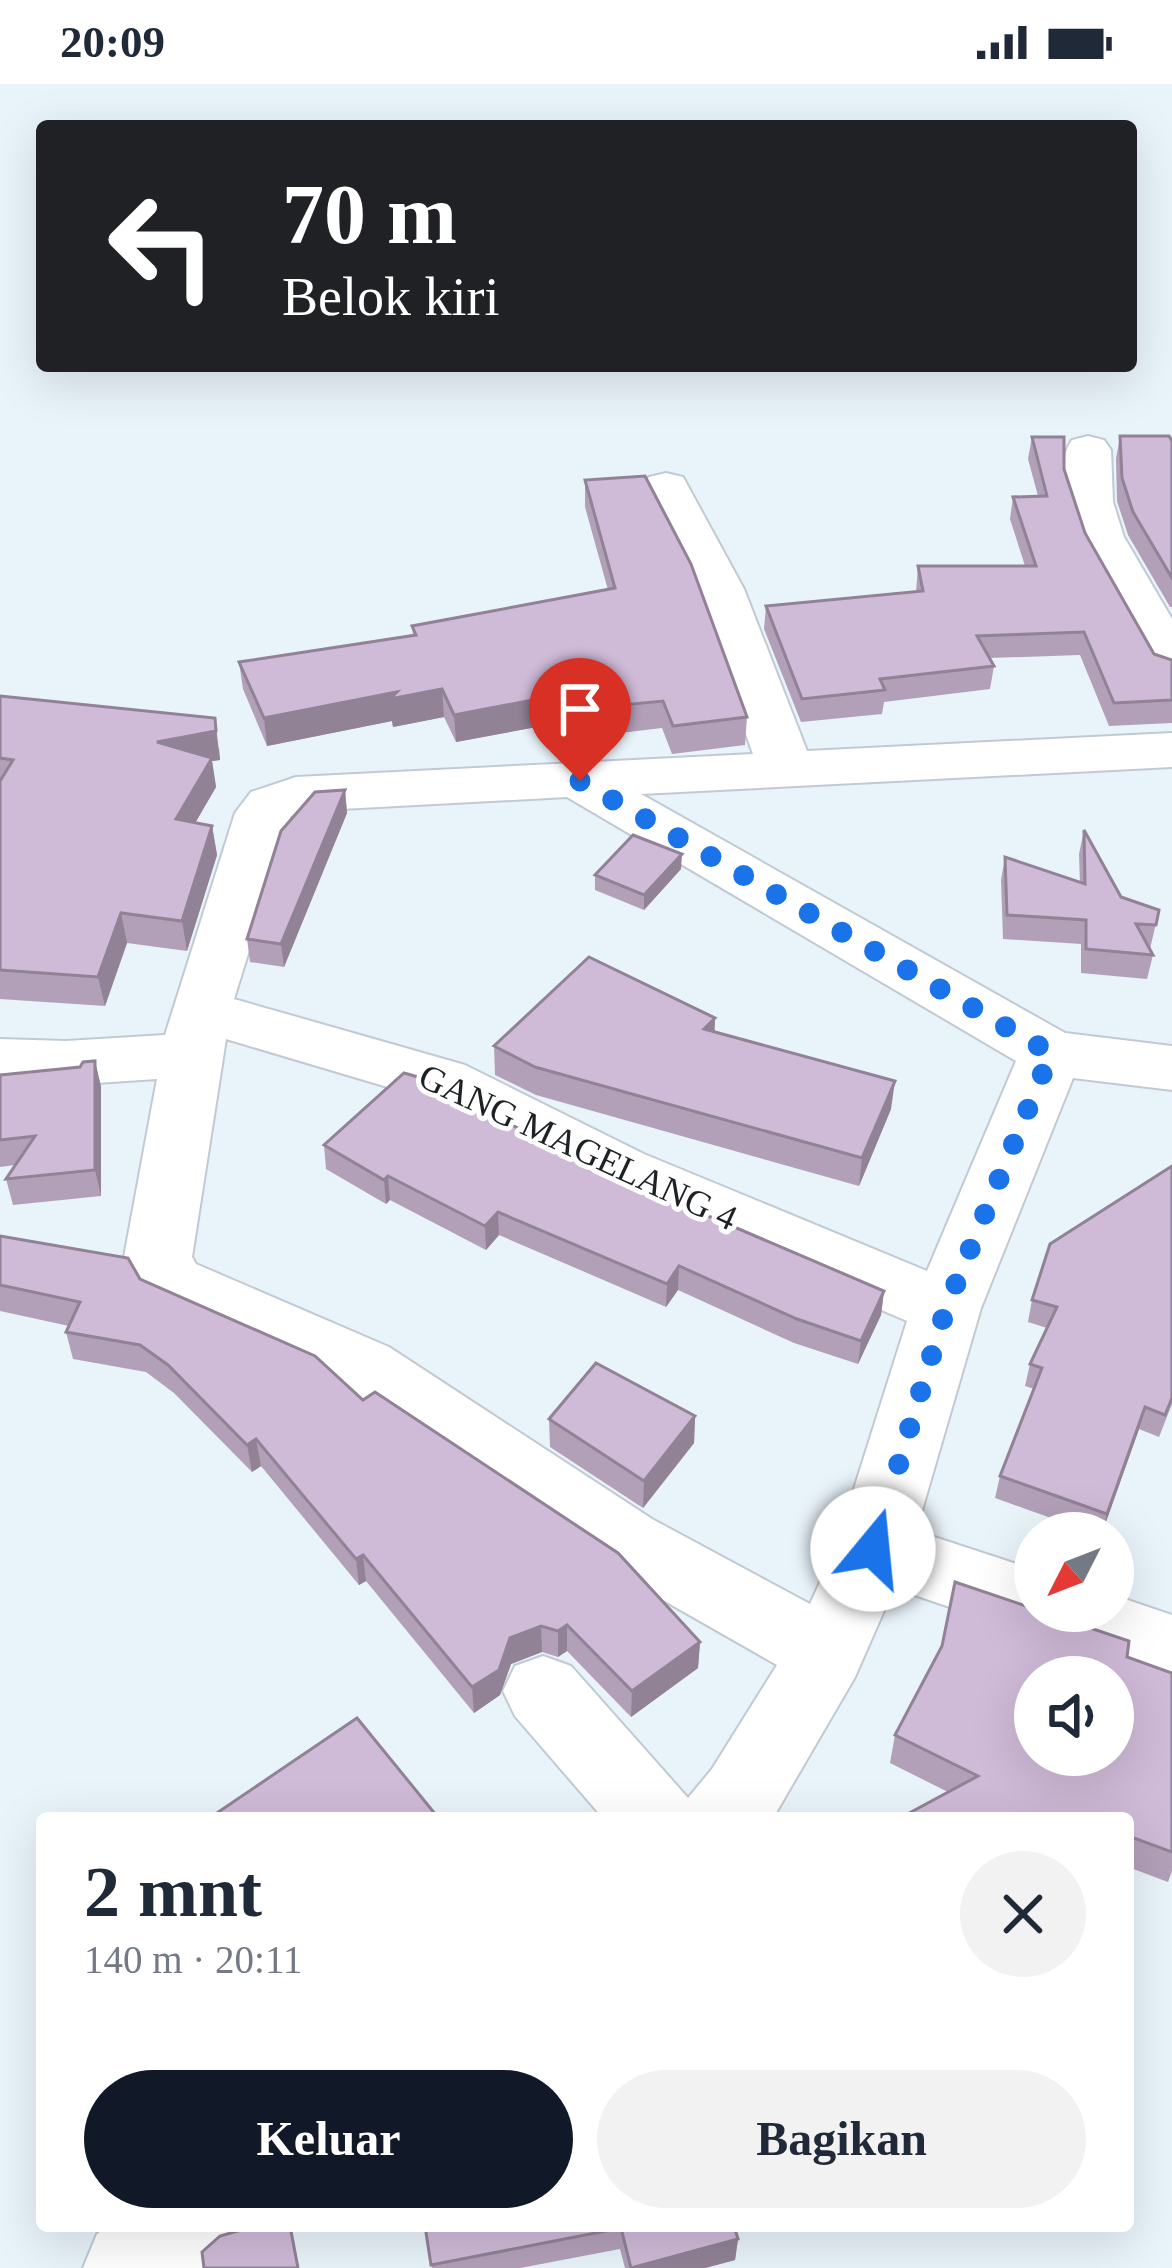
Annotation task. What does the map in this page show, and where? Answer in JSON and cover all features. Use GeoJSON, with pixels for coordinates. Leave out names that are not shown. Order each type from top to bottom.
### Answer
{"type":"FeatureCollection","features":[{"type":"Feature","properties":{"kind":"street"},"geometry":{"type":"LineString","coordinates":[[1088,450],[1089,502],[1100,537],[1172,664]]}},
{"type":"Feature","properties":{"kind":"street"},"geometry":{"type":"LineString","coordinates":[[666,487],[712,571],[749,660],[786,770]]}},
{"type":"Feature","properties":{"kind":"street"},"geometry":{"type":"LineString","coordinates":[[827,1653],[626,1540],[364,1367],[172,1283],[158,1257],[195,1032],[263,814],[272,804],[296,794],[1172,750]]}},
{"type":"Feature","properties":{"kind":"street"},"geometry":{"type":"LineString","coordinates":[[580,781],[1051,1053],[1172,1068]]}},
{"type":"Feature","properties":{"kind":"street","name":"GANG MAGELANG 4"},"geometry":{"type":"LineString","coordinates":[[0,1061],[66,1063],[195,1032],[443,1081],[621,1171],[946,1308]]}},
{"type":"Feature","properties":{"kind":"street"},"geometry":{"type":"LineString","coordinates":[[726,1812],[741,1796],[827,1653],[873,1549],[946,1308],[1051,1053]]}},
{"type":"Feature","properties":{"kind":"street"},"geometry":{"type":"LineString","coordinates":[[873,1549],[1014,1596]]}},
{"type":"Feature","properties":{"kind":"street"},"geometry":{"type":"LineString","coordinates":[[1121,1632],[1172,1649]]}},
{"type":"Feature","properties":{"kind":"street"},"geometry":{"type":"LineString","coordinates":[[543,1690],[651,1812]]}},
{"type":"Feature","properties":{"kind":"street"},"geometry":{"type":"LineString","coordinates":[[131,2268],[180,2232]]}},
{"type":"Feature","properties":{"kind":"building"},"geometry":{"type":"Polygon","coordinates":[[[1120,436],[1169,436],[1172,441],[1172,578],[1133,512],[1122,478],[1120,436]]]}},
{"type":"Feature","properties":{"kind":"building"},"geometry":{"type":"Polygon","coordinates":[[[1032,437],[1064,437],[1064,469],[1085,533],[1154,654],[1172,660],[1172,700],[1114,703],[1084,632],[977,636],[994,666],[880,679],[885,690],[802,699],[766,606],[923,591],[918,566],[1036,566],[1013,497],[1047,496],[1032,437]]]}},
{"type":"Feature","properties":{"kind":"building"},"geometry":{"type":"Polygon","coordinates":[[[645,476],[691,564],[747,717],[673,726],[663,701],[613,706],[607,686],[454,715],[442,689],[390,699],[397,692],[264,718],[239,662],[416,635],[412,626],[615,588],[585,480],[645,476]]]}},
{"type":"Feature","properties":{"kind":"building"},"geometry":{"type":"Polygon","coordinates":[[[0,696],[215,718],[216,731],[157,742],[212,758],[176,819],[212,826],[182,921],[121,913],[98,977],[0,970],[0,781],[13,760],[0,758],[0,696]]]}},
{"type":"Feature","properties":{"kind":"building"},"geometry":{"type":"Polygon","coordinates":[[[345,790],[281,944],[247,939],[281,831],[315,792],[345,790]]]}},
{"type":"Feature","properties":{"kind":"building"},"geometry":{"type":"Polygon","coordinates":[[[1084,830],[1121,897],[1159,910],[1156,925],[1136,924],[1153,955],[1086,949],[1086,920],[1007,915],[1005,857],[1085,884],[1084,830]]]}},
{"type":"Feature","properties":{"kind":"building"},"geometry":{"type":"Polygon","coordinates":[[[633,835],[682,854],[644,895],[595,875],[633,835]]]}},
{"type":"Feature","properties":{"kind":"building"},"geometry":{"type":"Polygon","coordinates":[[[589,957],[715,1018],[704,1029],[895,1081],[862,1158],[535,1067],[494,1046],[589,957]]]}},
{"type":"Feature","properties":{"kind":"building"},"geometry":{"type":"Polygon","coordinates":[[[95,1061],[95,1170],[6,1179],[35,1136],[0,1140],[0,1075],[80,1067],[95,1061]]]}},
{"type":"Feature","properties":{"kind":"building"},"geometry":{"type":"Polygon","coordinates":[[[404,1073],[596,1168],[884,1291],[861,1341],[797,1319],[679,1266],[667,1284],[498,1212],[485,1226],[388,1176],[384,1180],[324,1145],[404,1073]]]}},
{"type":"Feature","properties":{"kind":"building"},"geometry":{"type":"Polygon","coordinates":[[[1172,1166],[1172,1398],[1165,1415],[1145,1407],[1108,1512],[1000,1476],[1042,1368],[1030,1364],[1057,1307],[1032,1300],[1050,1244],[1172,1166]]]}},
{"type":"Feature","properties":{"kind":"building"},"geometry":{"type":"Polygon","coordinates":[[[0,1236],[128,1258],[140,1279],[315,1356],[363,1400],[375,1392],[618,1553],[700,1642],[632,1691],[567,1625],[558,1631],[541,1626],[510,1638],[499,1670],[472,1687],[363,1555],[356,1559],[256,1439],[247,1445],[168,1365],[140,1345],[66,1332],[80,1302],[0,1285],[0,1236]]]}},
{"type":"Feature","properties":{"kind":"building"},"geometry":{"type":"Polygon","coordinates":[[[596,1363],[695,1416],[644,1481],[549,1419],[596,1363]]]}},
{"type":"Feature","properties":{"kind":"building"},"geometry":{"type":"Polygon","coordinates":[[[955,1582],[1014,1602],[1014,1632],[1102,1632],[1129,1641],[1127,1656],[1014,1656],[1014,1776],[1134,1776],[1134,1659],[1172,1673],[1172,1852],[1134,1838],[1134,1812],[911,1812],[978,1776],[895,1735],[942,1646],[955,1582]]]}},
{"type":"Feature","properties":{"kind":"building"},"geometry":{"type":"Polygon","coordinates":[[[357,1718],[434,1812],[218,1812],[357,1718]]]}},
{"type":"Feature","properties":{"kind":"building"},"geometry":{"type":"Polygon","coordinates":[[[291,2232],[298,2268],[204,2268],[202,2252],[220,2236],[291,2232]]]}},
{"type":"Feature","properties":{"kind":"building"},"geometry":{"type":"Polygon","coordinates":[[[426,2232],[600,2232],[431,2265],[426,2232]]]}},
{"type":"Feature","properties":{"kind":"building"},"geometry":{"type":"Polygon","coordinates":[[[622,2232],[736,2232],[738,2239],[631,2268],[622,2232]]]}},
{"type":"Feature","properties":{"kind":"route"},"geometry":{"type":"LineString","coordinates":[[580,781],[1051,1053],[946,1308],[873,1549]]}}]}
